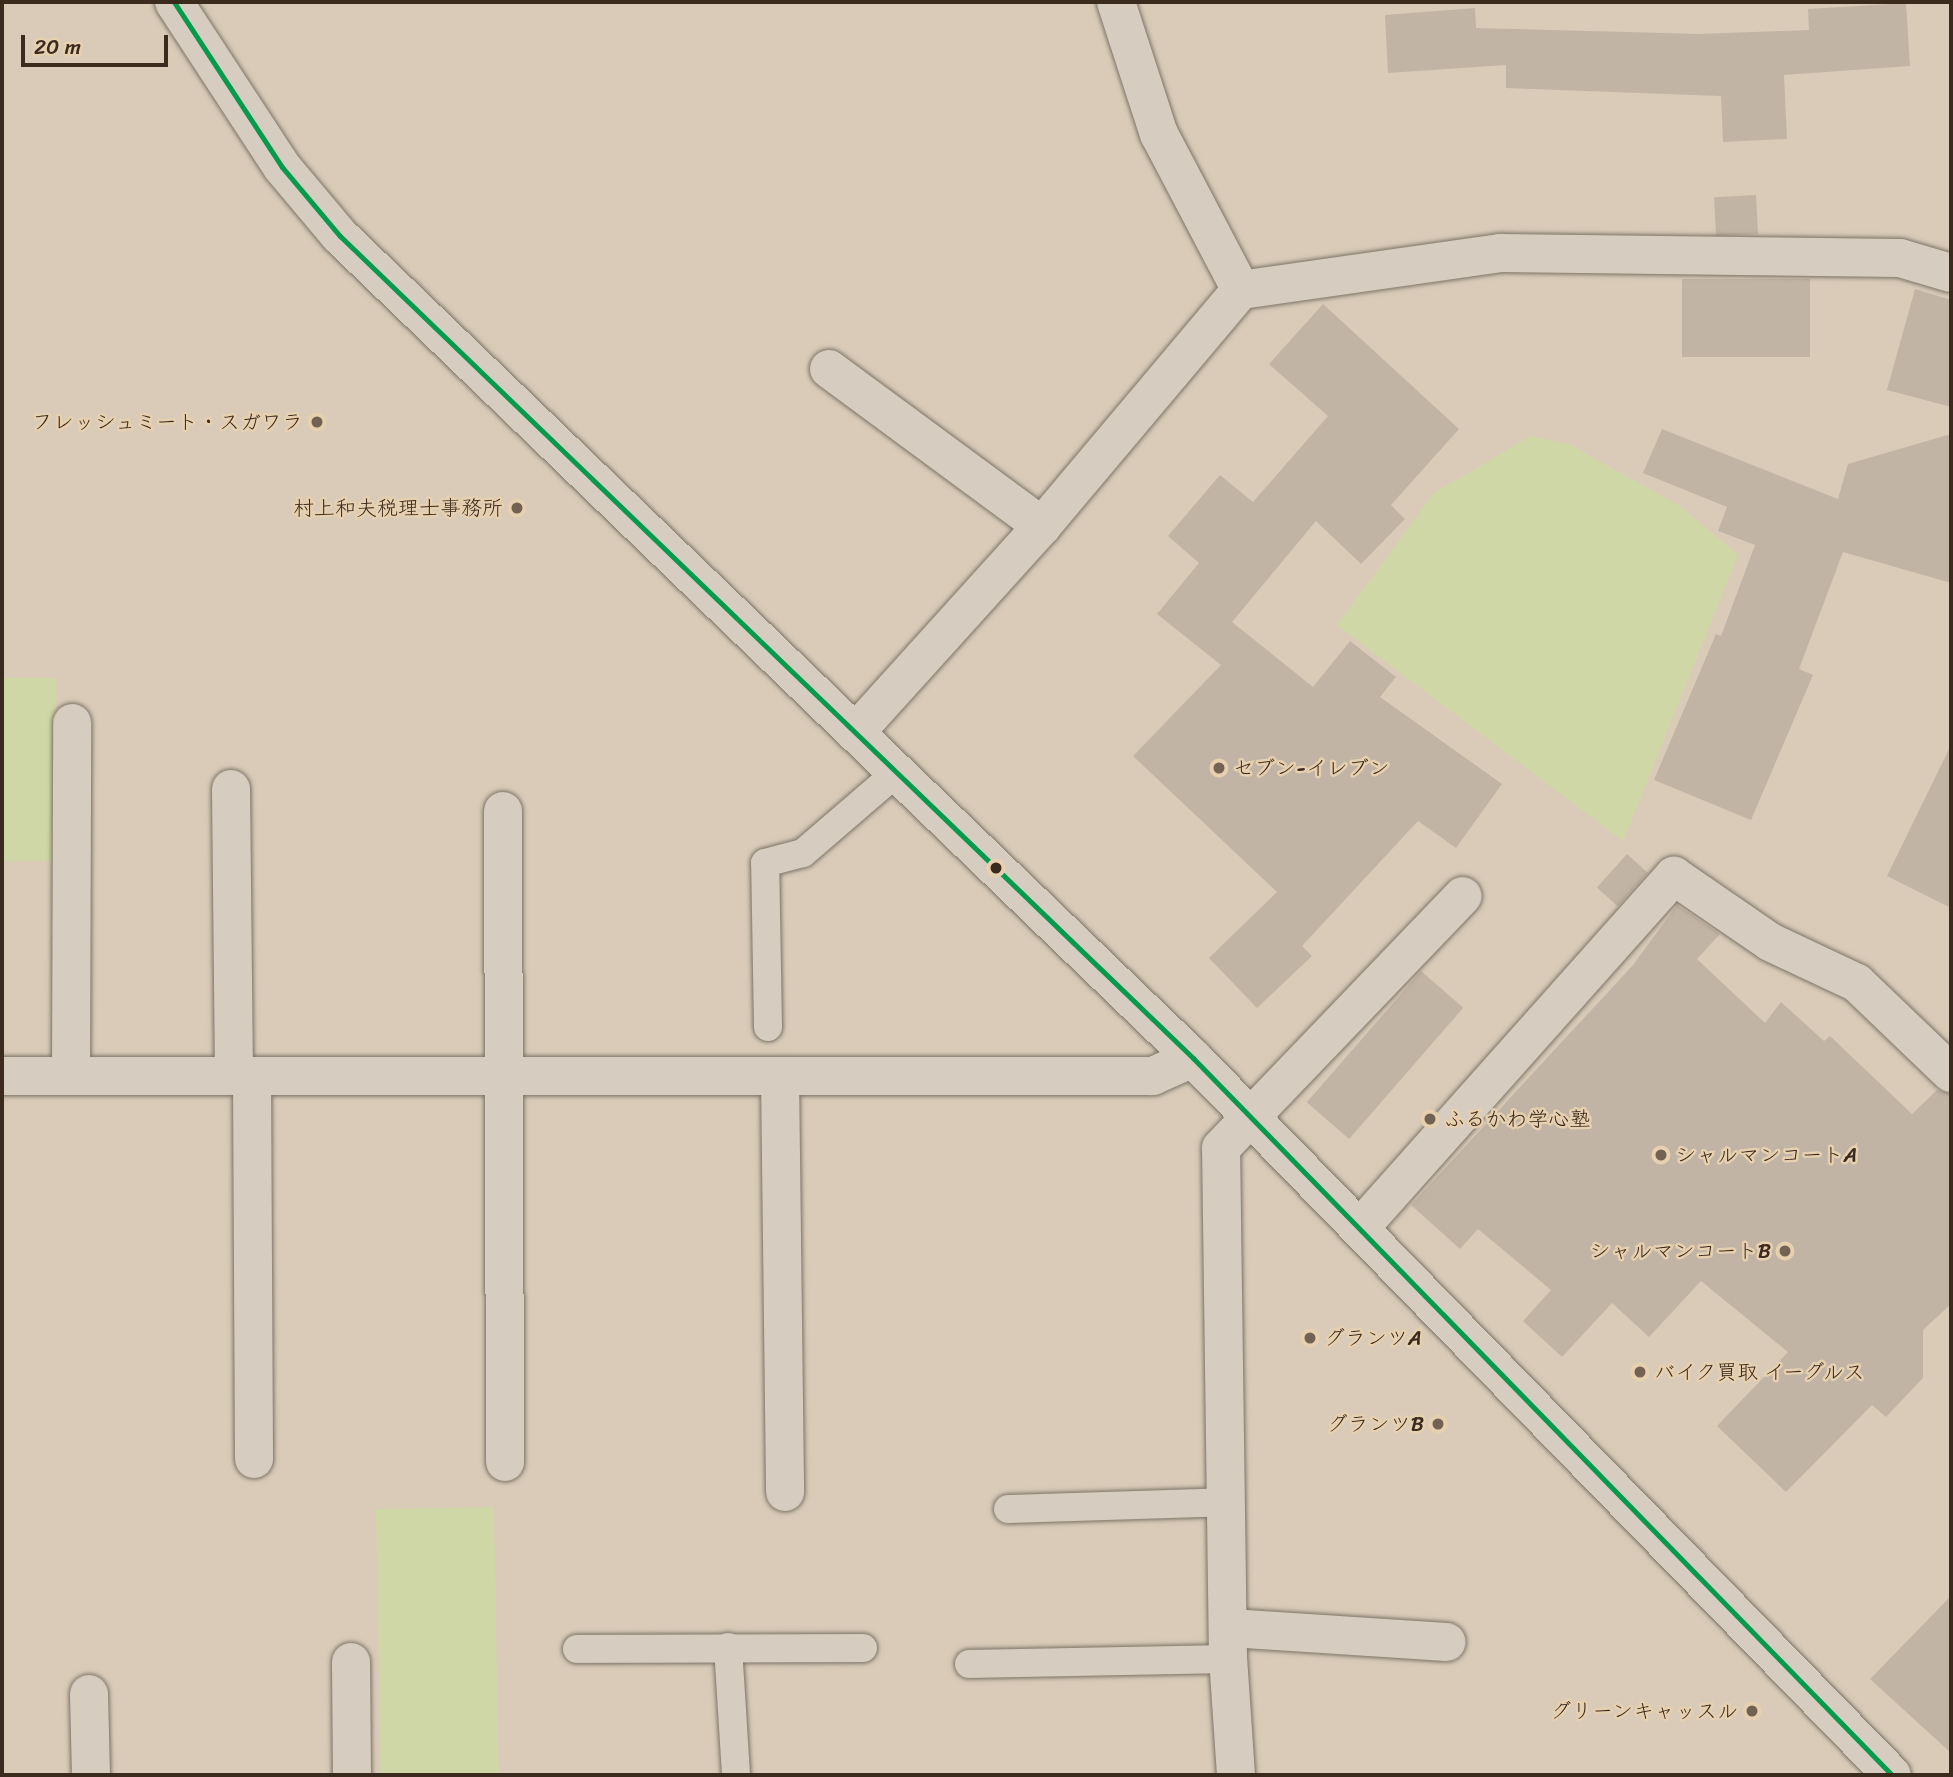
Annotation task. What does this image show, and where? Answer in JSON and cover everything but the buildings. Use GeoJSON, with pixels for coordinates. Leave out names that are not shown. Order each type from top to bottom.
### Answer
{"type":"FeatureCollection","features":[{"type":"Feature","properties":{"kind":"street"},"geometry":{"type":"LineString","coordinates":[[174,2],[282,167],[340,236],[1193,1058],[1892,1775]]}},
{"type":"Feature","properties":{"kind":"street"},"geometry":{"type":"LineString","coordinates":[[1116,2],[1159,134],[1241,290]]}},
{"type":"Feature","properties":{"kind":"street"},"geometry":{"type":"LineString","coordinates":[[855,733],[1042,526],[1241,290],[1500,253],[1900,258],[1951,273]]}},
{"type":"Feature","properties":{"kind":"street"},"geometry":{"type":"LineString","coordinates":[[829,369],[1042,526]]}},
{"type":"Feature","properties":{"kind":"street"},"geometry":{"type":"LineString","coordinates":[[71,1076],[72,723]]}},
{"type":"Feature","properties":{"kind":"street"},"geometry":{"type":"LineString","coordinates":[[231,789],[243,1076],[254,1459]]}},
{"type":"Feature","properties":{"kind":"street"},"geometry":{"type":"LineString","coordinates":[[503,811],[506,1076],[505,1462]]}},
{"type":"Feature","properties":{"kind":"street"},"geometry":{"type":"LineString","coordinates":[[1360,1228],[1674,876],[1770,942],[1857,983],[1951,1073]]}},
{"type":"Feature","properties":{"kind":"street"},"geometry":{"type":"LineString","coordinates":[[1236,1775],[1229,1644],[1221,1148],[1463,896]]}},
{"type":"Feature","properties":{"kind":"street"},"geometry":{"type":"LineString","coordinates":[[2,1076],[1153,1076],[1193,1058]]}},
{"type":"Feature","properties":{"kind":"street"},"geometry":{"type":"LineString","coordinates":[[780,1076],[785,1492]]}},
{"type":"Feature","properties":{"kind":"street"},"geometry":{"type":"LineString","coordinates":[[1229,1644],[1447,1642]]}},
{"type":"Feature","properties":{"kind":"street"},"geometry":{"type":"LineString","coordinates":[[351,1662],[352,1775]]}},
{"type":"Feature","properties":{"kind":"street"},"geometry":{"type":"LineString","coordinates":[[89,1694],[90,1775]]}},
{"type":"Feature","properties":{"kind":"lane"},"geometry":{"type":"LineString","coordinates":[[768,1027],[765,863],[803,853],[896,773]]}},
{"type":"Feature","properties":{"kind":"lane"},"geometry":{"type":"LineString","coordinates":[[1008,1509],[1227,1502]]}},
{"type":"Feature","properties":{"kind":"lane"},"geometry":{"type":"LineString","coordinates":[[969,1664],[1229,1644]]}},
{"type":"Feature","properties":{"kind":"lane"},"geometry":{"type":"LineString","coordinates":[[728,1647],[736,1775]]}},
{"type":"Feature","properties":{"kind":"lane"},"geometry":{"type":"LineString","coordinates":[[577,1649],[863,1648]]}},
{"type":"Feature","properties":{"kind":"green space"},"geometry":{"type":"Polygon","coordinates":[[[1531,436],[1569,444],[1680,506],[1738,555],[1623,841],[1337,625],[1434,493],[1531,436]]]}},
{"type":"Feature","properties":{"kind":"green space"},"geometry":{"type":"Polygon","coordinates":[[[2,678],[56,678],[56,861],[2,861],[2,678]]]}},
{"type":"Feature","properties":{"kind":"green space"},"geometry":{"type":"Polygon","coordinates":[[[494,1507],[499,1775],[381,1775],[376,1509],[494,1507]]]}},
{"type":"Feature","properties":{"kind":"transit line"},"geometry":{"type":"LineString","coordinates":[[174,2],[282,167],[340,236],[1193,1058],[1892,1775]]}},
{"type":"Feature","properties":{"kind":"place","name":"フレッシュミート・スガワラ"},"geometry":{"type":"Point","coordinates":[317,422]}},
{"type":"Feature","properties":{"kind":"place","name":"村上和夫税理士事務所"},"geometry":{"type":"Point","coordinates":[517,508]}},
{"type":"Feature","properties":{"kind":"place","name":"セブン-イレブン"},"geometry":{"type":"Point","coordinates":[1219,768]}},
{"type":"Feature","properties":{"kind":"place","name":"ふるかわ学心塾"},"geometry":{"type":"Point","coordinates":[1430,1119]}},
{"type":"Feature","properties":{"kind":"place","name":"シャルマンコートA"},"geometry":{"type":"Point","coordinates":[1661,1155]}},
{"type":"Feature","properties":{"kind":"place","name":"シャルマンコートB"},"geometry":{"type":"Point","coordinates":[1785,1251]}},
{"type":"Feature","properties":{"kind":"place","name":"グランツA"},"geometry":{"type":"Point","coordinates":[1310,1338]}},
{"type":"Feature","properties":{"kind":"place","name":"バイク買取 イーグルス"},"geometry":{"type":"Point","coordinates":[1640,1372]}},
{"type":"Feature","properties":{"kind":"place","name":"グランツB"},"geometry":{"type":"Point","coordinates":[1438,1424]}},
{"type":"Feature","properties":{"kind":"place","name":"グリーンキャッスル"},"geometry":{"type":"Point","coordinates":[1752,1711]}}]}
